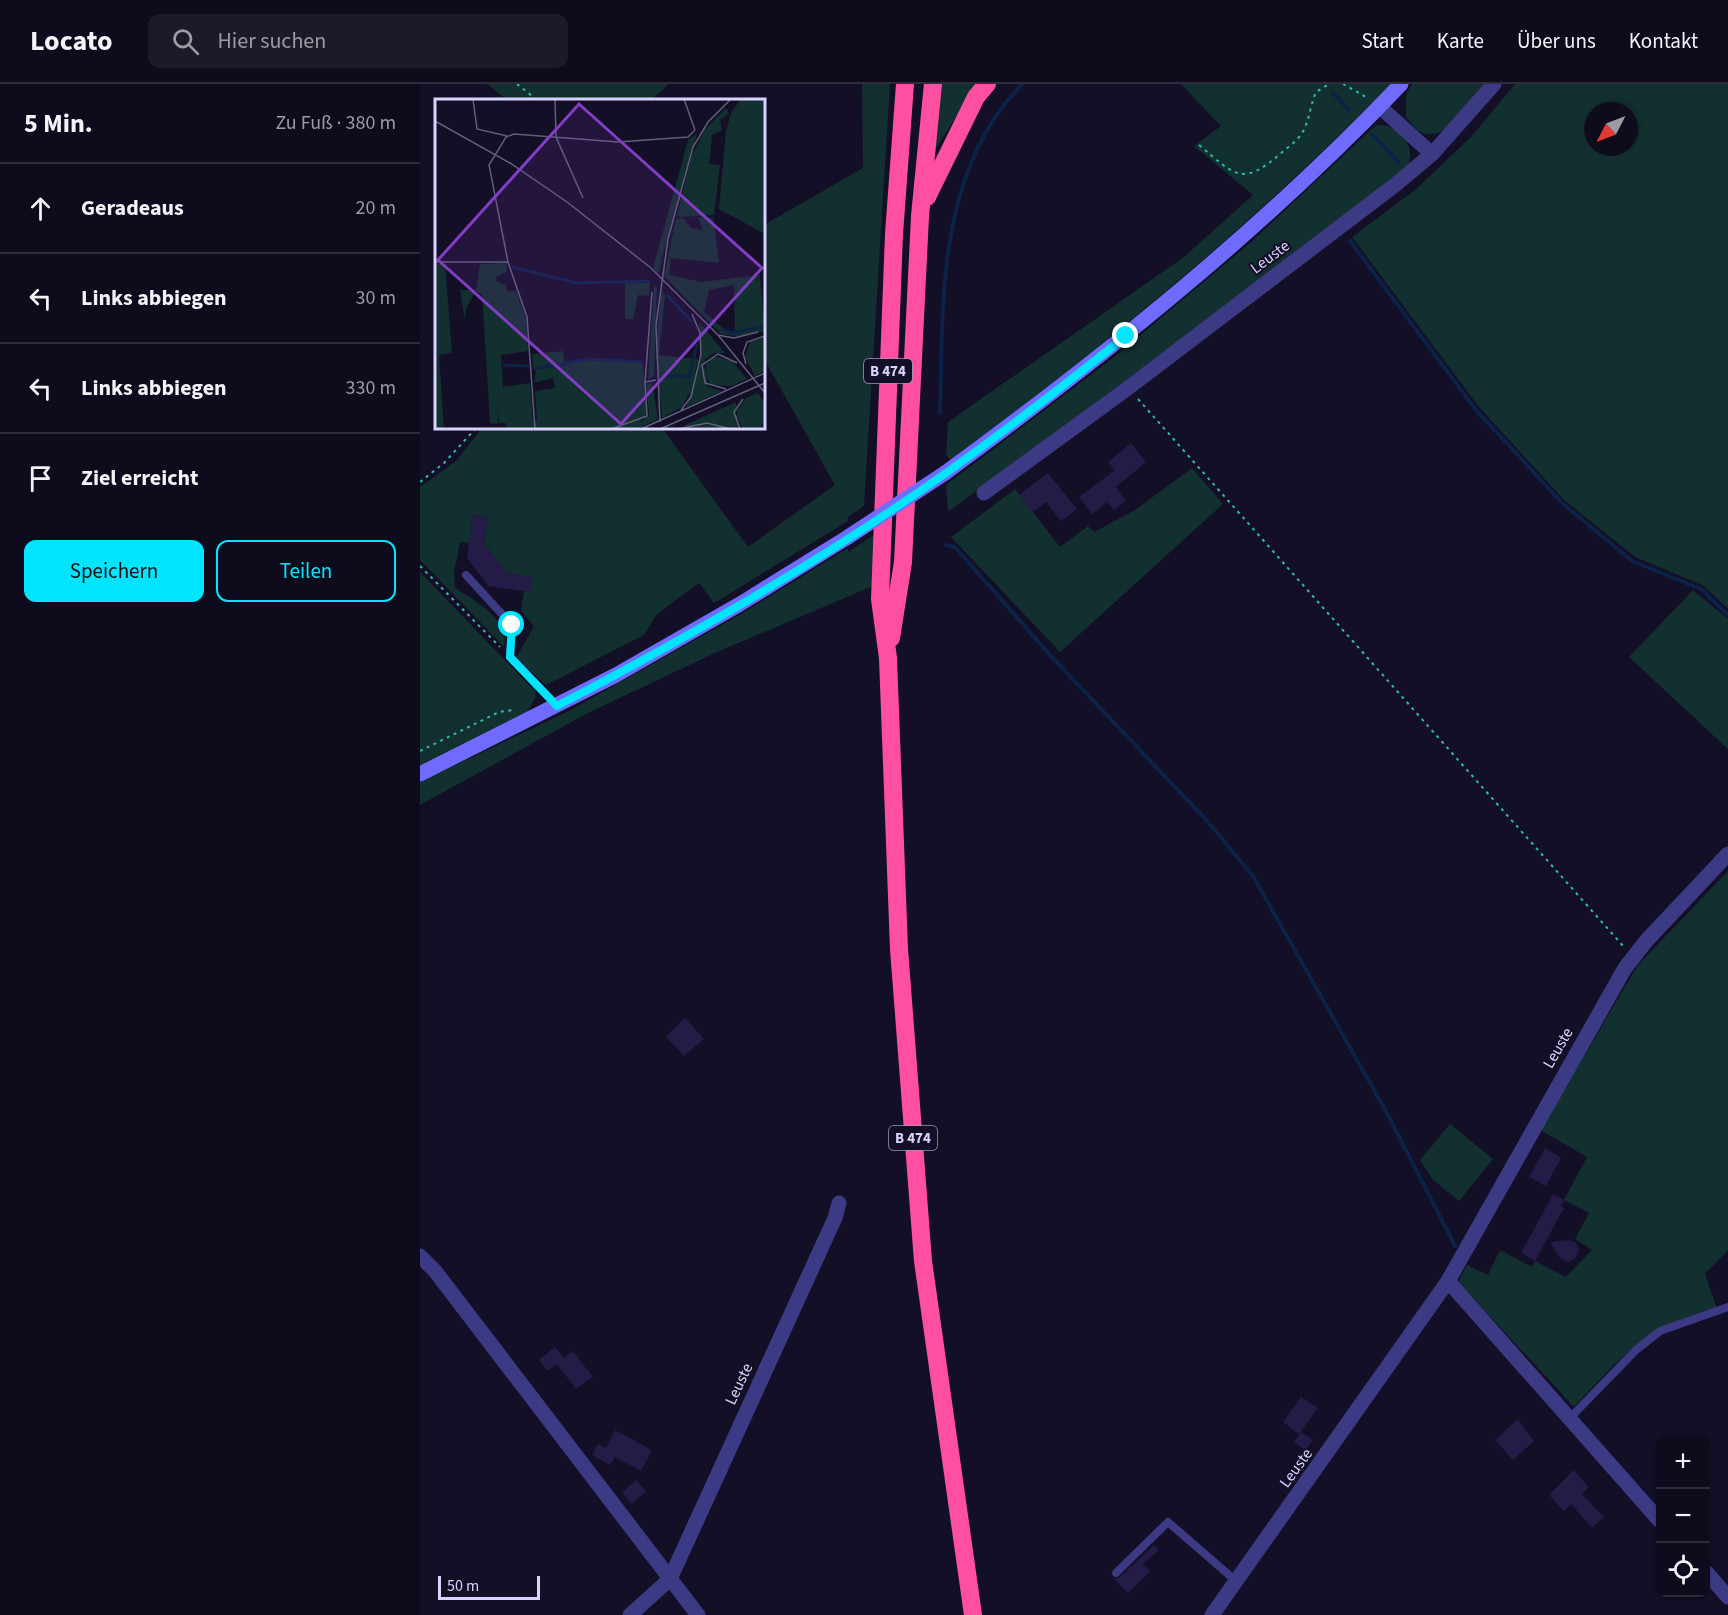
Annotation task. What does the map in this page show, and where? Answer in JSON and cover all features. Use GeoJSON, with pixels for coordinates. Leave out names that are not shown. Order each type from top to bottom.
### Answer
{"type":"FeatureCollection","features":[{"type":"Feature","properties":{"kind":"highway","name":"B 474"},"geometry":{"type":"LineString","coordinates":[[905,84],[894,234],[879,599],[888,658],[899,949],[922,1261],[973,1615]]}},
{"type":"Feature","properties":{"kind":"highway","name":"B 474"},"geometry":{"type":"LineString","coordinates":[[888,658],[903,562],[920,216],[933,84]]}},
{"type":"Feature","properties":{"kind":"highway"},"geometry":{"type":"LineString","coordinates":[[920,216],[949,149],[976,97],[987,84]]}},
{"type":"Feature","properties":{"kind":"main road"},"geometry":{"type":"LineString","coordinates":[[420,774],[557,706],[678,640],[848,537],[945,473],[1049,397],[1206,268],[1401,84]]}},
{"type":"Feature","properties":{"kind":"street","name":"Leuste"},"geometry":{"type":"LineString","coordinates":[[984,493],[1128,388],[1395,185],[1432,154],[1494,84]]}},
{"type":"Feature","properties":{"kind":"street"},"geometry":{"type":"LineString","coordinates":[[1379,106],[1432,154]]}},
{"type":"Feature","properties":{"kind":"street","name":"Leuste"},"geometry":{"type":"LineString","coordinates":[[1212,1615],[1448,1281],[1552,1093],[1634,957],[1728,854]]}},
{"type":"Feature","properties":{"kind":"street","name":"Leuste"},"geometry":{"type":"LineString","coordinates":[[630,1615],[669,1579],[835,1218],[839,1203]]}},
{"type":"Feature","properties":{"kind":"street"},"geometry":{"type":"LineString","coordinates":[[420,1256],[442,1281],[698,1615]]}},
{"type":"Feature","properties":{"kind":"street"},"geometry":{"type":"LineString","coordinates":[[1448,1281],[1656,1517]]}},
{"type":"Feature","properties":{"kind":"street"},"geometry":{"type":"LineString","coordinates":[[1710,1577],[1728,1597]]}},
{"type":"Feature","properties":{"kind":"lane"},"geometry":{"type":"LineString","coordinates":[[466,575],[512,625],[510,657],[557,706]]}},
{"type":"Feature","properties":{"kind":"lane"},"geometry":{"type":"LineString","coordinates":[[1569,1419],[1636,1350],[1660,1331],[1728,1307]]}},
{"type":"Feature","properties":{"kind":"lane"},"geometry":{"type":"LineString","coordinates":[[1116,1573],[1168,1522],[1236,1581]]}},
{"type":"Feature","properties":{"kind":"path"},"geometry":{"type":"LineString","coordinates":[[517,84],[536,99]]}},
{"type":"Feature","properties":{"kind":"path"},"geometry":{"type":"LineString","coordinates":[[1199,145],[1231,171],[1244,175],[1260,171],[1299,138],[1305,128],[1316,92],[1329,84]]}},
{"type":"Feature","properties":{"kind":"path"},"geometry":{"type":"LineString","coordinates":[[1343,84],[1356,91]]}},
{"type":"Feature","properties":{"kind":"path"},"geometry":{"type":"LineString","coordinates":[[1128,388],[1634,957]]}},
{"type":"Feature","properties":{"kind":"path"},"geometry":{"type":"LineString","coordinates":[[420,482],[444,463],[475,429]]}},
{"type":"Feature","properties":{"kind":"path"},"geometry":{"type":"LineString","coordinates":[[420,566],[510,657]]}},
{"type":"Feature","properties":{"kind":"path"},"geometry":{"type":"LineString","coordinates":[[420,751],[499,712],[518,709]]}},
{"type":"Feature","properties":{"kind":"green space"},"geometry":{"type":"Polygon","coordinates":[[[487,84],[669,84],[652,99],[506,99],[487,84]]]}},
{"type":"Feature","properties":{"kind":"green space"},"geometry":{"type":"Polygon","coordinates":[[[862,84],[890,84],[864,506],[848,517],[848,521],[714,603],[699,583],[657,614],[644,635],[546,685],[516,658],[534,626],[521,611],[524,591],[530,591],[532,577],[507,573],[484,544],[488,517],[473,515],[469,543],[460,542],[454,573],[455,588],[481,605],[497,620],[505,637],[504,647],[420,560],[420,487],[456,461],[481,429],[663,429],[748,547],[835,485],[765,361],[765,224],[863,168],[862,84]]]}},
{"type":"Feature","properties":{"kind":"green space"},"geometry":{"type":"Polygon","coordinates":[[[942,84],[977,84],[935,150],[933,149],[942,84]]]}},
{"type":"Feature","properties":{"kind":"green space"},"geometry":{"type":"Polygon","coordinates":[[[1181,84],[1391,84],[1286,185],[1178,281],[1066,372],[950,460],[946,454],[948,422],[1184,257],[1253,195],[1194,146],[1221,126],[1181,84]]]}},
{"type":"Feature","properties":{"kind":"green space"},"geometry":{"type":"Polygon","coordinates":[[[1412,84],[1486,84],[1458,118],[1441,132],[1432,134],[1420,132],[1406,117],[1406,94],[1412,84]]]}},
{"type":"Feature","properties":{"kind":"green space"},"geometry":{"type":"Polygon","coordinates":[[[1515,84],[1728,84],[1728,609],[1704,586],[1635,557],[1564,500],[1479,407],[1352,237],[1415,190],[1471,137],[1515,84]]]}},
{"type":"Feature","properties":{"kind":"green space"},"geometry":{"type":"Polygon","coordinates":[[[1376,125],[1392,128],[1404,137],[1410,151],[1408,167],[1254,285],[948,512],[946,485],[1113,358],[1250,243],[1376,125]]]}},
{"type":"Feature","properties":{"kind":"green space"},"geometry":{"type":"Polygon","coordinates":[[[1192,468],[1223,504],[1060,652],[951,537],[1015,489],[1060,547],[1088,526],[1094,532],[1135,510],[1192,468]]]}},
{"type":"Feature","properties":{"kind":"green space"},"geometry":{"type":"Polygon","coordinates":[[[874,535],[873,586],[717,652],[588,713],[420,805],[420,782],[569,711],[741,614],[848,548],[848,552],[874,535]]]}},
{"type":"Feature","properties":{"kind":"green space"},"geometry":{"type":"Polygon","coordinates":[[[420,572],[531,687],[535,687],[536,697],[526,714],[420,766],[420,572]]]}},
{"type":"Feature","properties":{"kind":"green space"},"geometry":{"type":"Polygon","coordinates":[[[1693,590],[1728,619],[1728,749],[1629,657],[1693,590]]]}},
{"type":"Feature","properties":{"kind":"green space"},"geometry":{"type":"Polygon","coordinates":[[[1728,871],[1728,1250],[1705,1274],[1717,1308],[1671,1324],[1637,1345],[1574,1407],[1458,1282],[1467,1265],[1488,1275],[1500,1250],[1532,1267],[1535,1261],[1566,1277],[1592,1250],[1575,1239],[1589,1213],[1564,1200],[1587,1157],[1540,1130],[1638,965],[1728,871]]]}},
{"type":"Feature","properties":{"kind":"green space"},"geometry":{"type":"Polygon","coordinates":[[[1450,1124],[1493,1159],[1459,1201],[1432,1179],[1420,1160],[1450,1124]]]}},
{"type":"Feature","properties":{"kind":"building"},"geometry":{"type":"Polygon","coordinates":[[[1131,443],[1146,462],[1116,487],[1126,501],[1114,510],[1107,502],[1092,514],[1079,497],[1115,470],[1108,462],[1131,443]]]}},
{"type":"Feature","properties":{"kind":"building"},"geometry":{"type":"Polygon","coordinates":[[[1048,473],[1077,509],[1061,521],[1046,502],[1033,512],[1019,495],[1048,473]]]}},
{"type":"Feature","properties":{"kind":"building"},"geometry":{"type":"Polygon","coordinates":[[[473,515],[488,517],[484,544],[507,573],[532,577],[530,592],[488,586],[467,558],[473,515]]]}},
{"type":"Feature","properties":{"kind":"building"},"geometry":{"type":"Polygon","coordinates":[[[685,1018],[704,1039],[684,1056],[666,1037],[685,1018]]]}},
{"type":"Feature","properties":{"kind":"building"},"geometry":{"type":"Polygon","coordinates":[[[1545,1148],[1561,1158],[1546,1186],[1529,1177],[1545,1148]]]}},
{"type":"Feature","properties":{"kind":"building"},"geometry":{"type":"Polygon","coordinates":[[[1553,1194],[1564,1200],[1561,1206],[1564,1208],[1535,1261],[1521,1253],[1553,1194]]]}},
{"type":"Feature","properties":{"kind":"building"},"geometry":{"type":"Polygon","coordinates":[[[1569,1240],[1576,1243],[1579,1251],[1575,1259],[1568,1262],[1560,1258],[1550,1242],[1569,1240]]]}},
{"type":"Feature","properties":{"kind":"building"},"geometry":{"type":"Polygon","coordinates":[[[555,1347],[564,1358],[573,1351],[593,1377],[576,1389],[557,1364],[548,1371],[539,1360],[555,1347]]]}},
{"type":"Feature","properties":{"kind":"building"},"geometry":{"type":"Polygon","coordinates":[[[1301,1397],[1318,1408],[1299,1434],[1283,1422],[1301,1397]]]}},
{"type":"Feature","properties":{"kind":"building"},"geometry":{"type":"Polygon","coordinates":[[[1518,1419],[1534,1441],[1513,1460],[1495,1440],[1518,1419]]]}},
{"type":"Feature","properties":{"kind":"building"},"geometry":{"type":"Polygon","coordinates":[[[615,1430],[652,1450],[641,1471],[615,1457],[610,1465],[592,1455],[598,1444],[606,1448],[615,1430]]]}},
{"type":"Feature","properties":{"kind":"building"},"geometry":{"type":"Polygon","coordinates":[[[1301,1432],[1313,1440],[1305,1450],[1294,1442],[1301,1432]]]}},
{"type":"Feature","properties":{"kind":"building"},"geometry":{"type":"Polygon","coordinates":[[[1574,1470],[1589,1487],[1582,1494],[1604,1517],[1592,1528],[1571,1504],[1564,1511],[1549,1495],[1574,1470]]]}},
{"type":"Feature","properties":{"kind":"building"},"geometry":{"type":"Polygon","coordinates":[[[636,1480],[646,1491],[632,1504],[622,1493],[636,1480]]]}},
{"type":"Feature","properties":{"kind":"building"},"geometry":{"type":"Polygon","coordinates":[[[1154,1545],[1159,1550],[1143,1564],[1150,1571],[1128,1593],[1114,1579],[1120,1577],[1154,1545]]]}},
{"type":"Feature","properties":{"kind":"waterway"},"geometry":{"type":"LineString","coordinates":[[940,413],[945,282],[950,239],[959,197],[974,156],[994,118],[1022,84]]}},
{"type":"Feature","properties":{"kind":"waterway"},"geometry":{"type":"LineString","coordinates":[[1333,93],[1349,110]]}},
{"type":"Feature","properties":{"kind":"waterway"},"geometry":{"type":"LineString","coordinates":[[1373,135],[1398,162]]}},
{"type":"Feature","properties":{"kind":"waterway"},"geometry":{"type":"LineString","coordinates":[[1350,241],[1476,410],[1562,503],[1632,561],[1701,589],[1728,615]]}},
{"type":"Feature","properties":{"kind":"waterway"},"geometry":{"type":"LineString","coordinates":[[946,545],[955,547],[1050,655],[1209,823],[1253,876],[1387,1113],[1455,1246]]}},
{"type":"Feature","properties":{"kind":"route"},"geometry":{"type":"LineString","coordinates":[[512,625],[510,657],[557,706],[740,604],[848,537],[945,473],[1049,397],[1126,336]]}}]}
